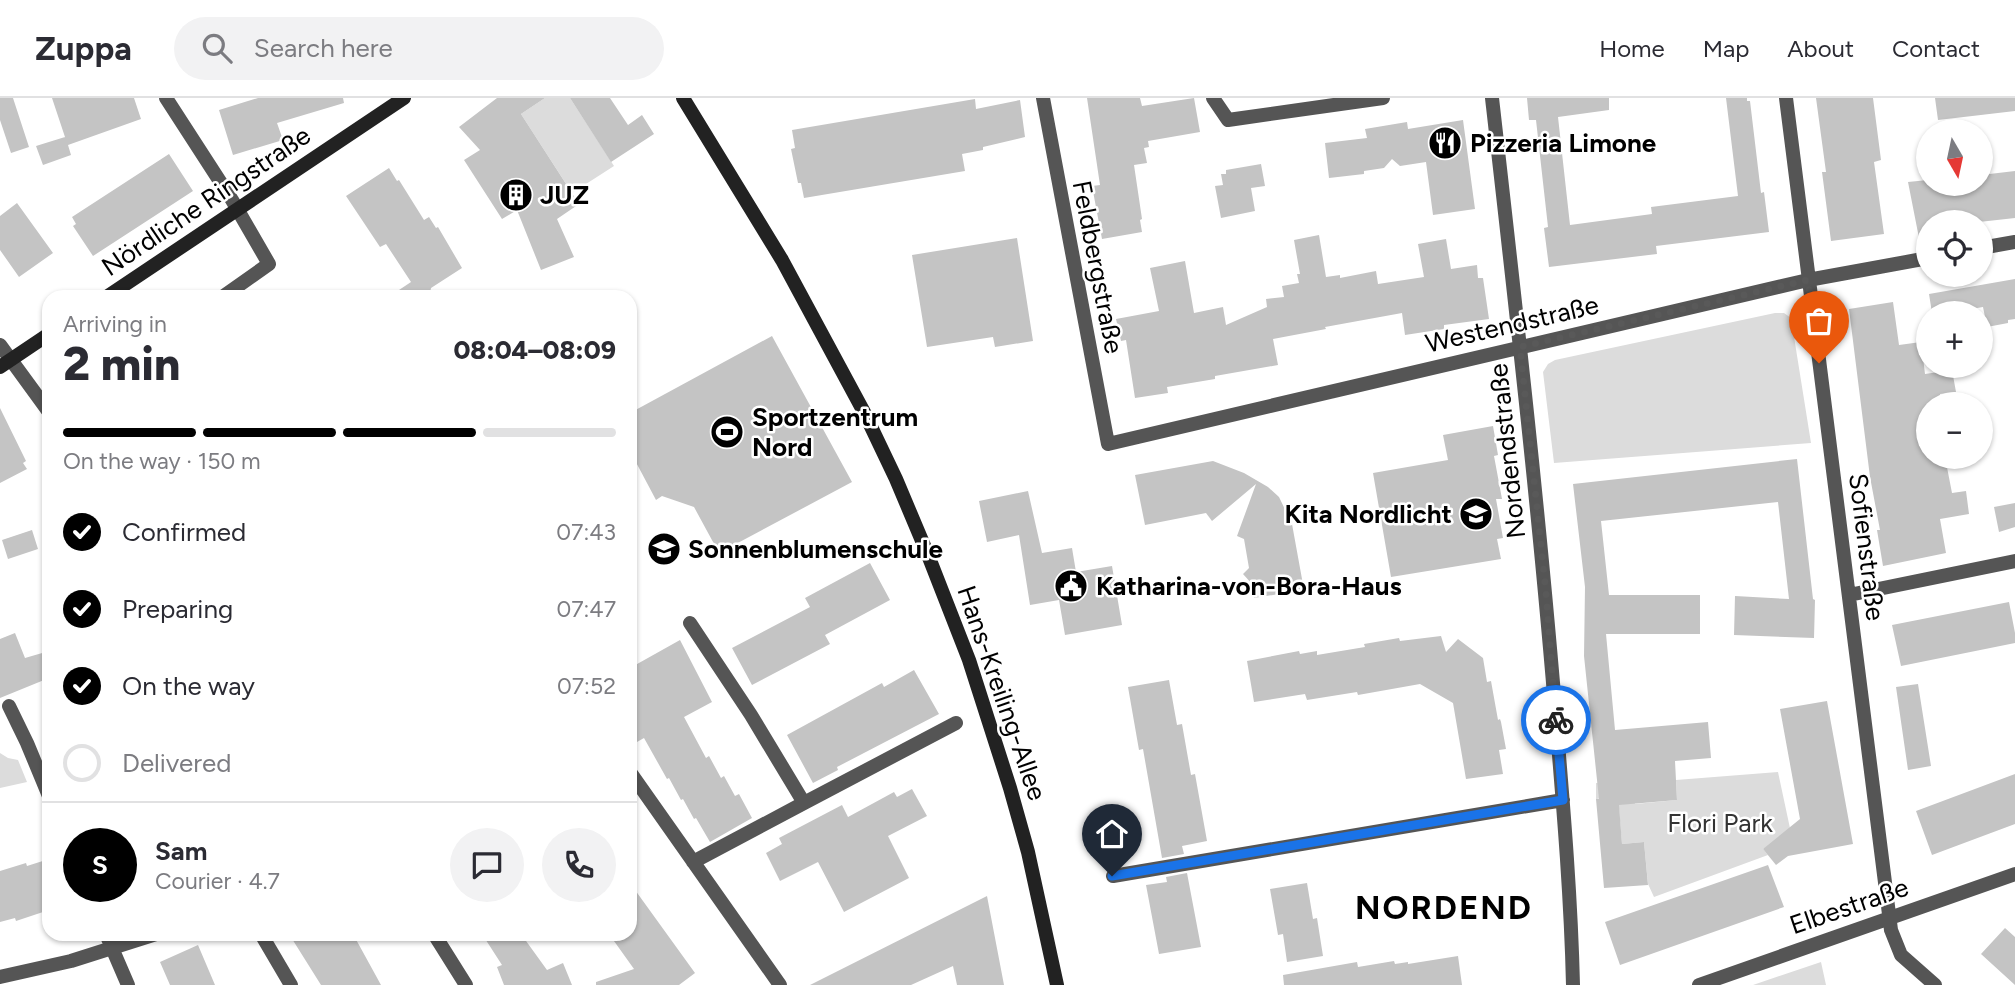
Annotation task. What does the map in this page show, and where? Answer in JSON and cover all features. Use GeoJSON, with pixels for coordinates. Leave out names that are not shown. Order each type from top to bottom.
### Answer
{"type":"FeatureCollection","features":[{"type":"Feature","properties":{"kind":"street"},"geometry":{"type":"LineString","coordinates":[[166,98],[269,264],[232,290]]}},
{"type":"Feature","properties":{"kind":"street","name":"Nördliche Ringstraße"},"geometry":{"type":"LineString","coordinates":[[117,290],[404,98]]}},
{"type":"Feature","properties":{"kind":"street","name":"Hans-Kreiling-Allee"},"geometry":{"type":"LineString","coordinates":[[683,98],[782,260],[865,414],[896,479],[969,660],[1010,788],[1028,852],[1057,985]]}},
{"type":"Feature","properties":{"kind":"street","name":"Feldbergstraße"},"geometry":{"type":"LineString","coordinates":[[1043,98],[1108,444]]}},
{"type":"Feature","properties":{"kind":"street"},"geometry":{"type":"LineString","coordinates":[[1213,98],[1228,120],[1383,98]]}},
{"type":"Feature","properties":{"kind":"street","name":"Nordendstraße"},"geometry":{"type":"LineString","coordinates":[[1492,98],[1546,593],[1563,800],[1573,985]]}},
{"type":"Feature","properties":{"kind":"street","name":"Sofienstraße"},"geometry":{"type":"LineString","coordinates":[[1786,98],[1891,930],[1901,954],[1935,985]]}},
{"type":"Feature","properties":{"kind":"street"},"geometry":{"type":"LineString","coordinates":[[1993,246],[2015,242]]}},
{"type":"Feature","properties":{"kind":"street","name":"Westendstraße"},"geometry":{"type":"LineString","coordinates":[[1108,444],[1808,280],[1916,260]]}},
{"type":"Feature","properties":{"kind":"street"},"geometry":{"type":"LineString","coordinates":[[5,363],[42,339]]}},
{"type":"Feature","properties":{"kind":"street"},"geometry":{"type":"LineString","coordinates":[[0,345],[5,363],[42,404]]}},
{"type":"Feature","properties":{"kind":"street"},"geometry":{"type":"LineString","coordinates":[[1849,595],[2015,561]]}},
{"type":"Feature","properties":{"kind":"street"},"geometry":{"type":"LineString","coordinates":[[690,624],[751,715],[804,803]]}},
{"type":"Feature","properties":{"kind":"street"},"geometry":{"type":"LineString","coordinates":[[9,706],[42,779]]}},
{"type":"Feature","properties":{"kind":"street"},"geometry":{"type":"LineString","coordinates":[[693,862],[956,723]]}},
{"type":"Feature","properties":{"kind":"street"},"geometry":{"type":"LineString","coordinates":[[637,782],[780,985]]}},
{"type":"Feature","properties":{"kind":"street"},"geometry":{"type":"LineString","coordinates":[[1112,876],[1563,800]]}},
{"type":"Feature","properties":{"kind":"street","name":"Elbestraße"},"geometry":{"type":"LineString","coordinates":[[1699,985],[2015,874]]}},
{"type":"Feature","properties":{"kind":"street"},"geometry":{"type":"LineString","coordinates":[[109,941],[128,985]]}},
{"type":"Feature","properties":{"kind":"street"},"geometry":{"type":"LineString","coordinates":[[0,977],[112,950],[137,941]]}},
{"type":"Feature","properties":{"kind":"street"},"geometry":{"type":"LineString","coordinates":[[265,941],[291,985]]}},
{"type":"Feature","properties":{"kind":"street"},"geometry":{"type":"LineString","coordinates":[[438,941],[466,985]]}},
{"type":"Feature","properties":{"kind":"green space"},"geometry":{"type":"Polygon","coordinates":[[[545,98],[570,98],[614,166],[572,193],[521,114],[545,98]]]}},
{"type":"Feature","properties":{"kind":"green space"},"geometry":{"type":"Polygon","coordinates":[[[1784,313],[1791,318],[1811,443],[1554,463],[1543,372],[1548,364],[1555,360],[1784,313]]]}},
{"type":"Feature","properties":{"kind":"green space"},"geometry":{"type":"Polygon","coordinates":[[[0,753],[18,760],[27,782],[0,788],[0,753]]]}},
{"type":"Feature","properties":{"kind":"green space","name":"Flori Park"},"geometry":{"type":"Polygon","coordinates":[[[1778,772],[1791,833],[1763,849],[1768,855],[1654,897],[1648,884],[1644,842],[1622,844],[1618,797],[1596,799],[1596,783],[1632,780],[1635,804],[1677,800],[1676,780],[1778,772]]]}},
{"type":"Feature","properties":{"kind":"green space"},"geometry":{"type":"Polygon","coordinates":[[[1821,962],[1826,985],[1753,985],[1821,962]]]}},
{"type":"Feature","properties":{"kind":"building"},"geometry":{"type":"Polygon","coordinates":[[[0,98],[13,98],[29,147],[11,153],[0,120],[0,98]]]}},
{"type":"Feature","properties":{"kind":"building"},"geometry":{"type":"Polygon","coordinates":[[[52,98],[134,98],[141,119],[68,145],[71,155],[43,165],[36,146],[65,137],[52,98]]]}},
{"type":"Feature","properties":{"kind":"building"},"geometry":{"type":"Polygon","coordinates":[[[258,98],[343,98],[344,103],[277,123],[283,140],[233,155],[219,110],[258,98]]]}},
{"type":"Feature","properties":{"kind":"building","name":"JUZ"},"geometry":{"type":"Polygon","coordinates":[[[497,98],[545,98],[521,114],[579,204],[557,219],[574,257],[541,270],[517,210],[502,219],[464,160],[480,150],[459,127],[497,98]]]}},
{"type":"Feature","properties":{"kind":"building"},"geometry":{"type":"Polygon","coordinates":[[[570,98],[610,98],[628,125],[642,115],[654,134],[611,162],[570,98]]]}},
{"type":"Feature","properties":{"kind":"building"},"geometry":{"type":"Polygon","coordinates":[[[1087,98],[1140,98],[1142,106],[1194,98],[1200,132],[1148,141],[1149,147],[1144,148],[1147,163],[1134,165],[1142,232],[1102,239],[1092,186],[1100,185],[1087,98]]]}},
{"type":"Feature","properties":{"kind":"building"},"geometry":{"type":"Polygon","coordinates":[[[1527,98],[1609,98],[1609,110],[1558,117],[1570,225],[1652,214],[1651,207],[1738,196],[1726,98],[1747,98],[1747,101],[1750,101],[1761,193],[1764,192],[1769,232],[1656,246],[1657,254],[1549,267],[1544,228],[1548,227],[1536,120],[1529,120],[1527,98]]]}},
{"type":"Feature","properties":{"kind":"building"},"geometry":{"type":"Polygon","coordinates":[[[1816,98],[1873,98],[1881,160],[1874,162],[1884,234],[1831,241],[1822,172],[1826,172],[1816,98]]]}},
{"type":"Feature","properties":{"kind":"building"},"geometry":{"type":"Polygon","coordinates":[[[1935,98],[2015,98],[2015,111],[1938,119],[1935,98]]]}},
{"type":"Feature","properties":{"kind":"building"},"geometry":{"type":"Polygon","coordinates":[[[975,99],[976,109],[1020,100],[1025,137],[962,154],[965,171],[804,198],[791,149],[795,148],[792,130],[975,99]]]}},
{"type":"Feature","properties":{"kind":"building"},"geometry":{"type":"Polygon","coordinates":[[[1463,120],[1475,209],[1433,215],[1426,162],[1400,166],[1392,159],[1384,168],[1364,171],[1364,174],[1329,178],[1325,143],[1367,138],[1365,129],[1407,122],[1408,129],[1463,120]]]}},
{"type":"Feature","properties":{"kind":"building"},"geometry":{"type":"Polygon","coordinates":[[[169,154],[193,191],[93,256],[73,226],[76,224],[72,217],[169,154]]]}},
{"type":"Feature","properties":{"kind":"building"},"geometry":{"type":"Polygon","coordinates":[[[1261,164],[1265,186],[1251,188],[1255,211],[1221,218],[1215,186],[1223,185],[1221,174],[1226,174],[1226,170],[1261,164]]]}},
{"type":"Feature","properties":{"kind":"building"},"geometry":{"type":"Polygon","coordinates":[[[389,168],[424,220],[429,217],[436,228],[438,227],[462,268],[431,290],[399,290],[411,282],[386,244],[380,247],[346,196],[389,168]]]}},
{"type":"Feature","properties":{"kind":"building"},"geometry":{"type":"Polygon","coordinates":[[[2015,171],[2015,218],[1993,220],[1993,210],[1916,210],[1916,223],[1908,182],[1916,181],[1916,196],[1993,196],[1993,174],[2015,171]]]}},
{"type":"Feature","properties":{"kind":"building"},"geometry":{"type":"Polygon","coordinates":[[[17,203],[53,253],[19,277],[0,250],[0,216],[17,203]]]}},
{"type":"Feature","properties":{"kind":"building"},"geometry":{"type":"Polygon","coordinates":[[[1319,235],[1326,277],[1340,275],[1340,278],[1376,271],[1378,284],[1424,277],[1418,244],[1446,239],[1451,269],[1477,265],[1478,278],[1483,278],[1489,319],[1444,325],[1444,329],[1405,335],[1402,313],[1325,327],[1326,329],[1273,339],[1278,365],[1167,387],[1168,393],[1135,398],[1126,340],[1121,341],[1116,319],[1159,311],[1150,268],[1185,261],[1194,313],[1223,307],[1226,325],[1267,307],[1266,299],[1284,297],[1282,286],[1299,283],[1294,240],[1319,235]]]}},
{"type":"Feature","properties":{"kind":"building"},"geometry":{"type":"Polygon","coordinates":[[[1017,238],[1033,341],[995,347],[993,337],[927,347],[912,255],[1017,238]]]}},
{"type":"Feature","properties":{"kind":"building"},"geometry":{"type":"Polygon","coordinates":[[[2015,279],[2015,319],[2008,320],[2008,323],[1993,326],[1993,301],[1930,301],[1929,294],[1969,287],[1993,287],[1993,283],[2015,279]]]}},
{"type":"Feature","properties":{"kind":"building"},"geometry":{"type":"Polygon","coordinates":[[[1893,302],[1899,345],[1916,343],[1916,378],[1953,378],[1956,392],[1916,392],[1916,469],[1947,469],[1952,493],[1966,491],[1969,514],[1940,519],[1946,553],[1883,566],[1849,309],[1893,302]]]}},
{"type":"Feature","properties":{"kind":"building","name":"Sportzentrum Nord"},"geometry":{"type":"Polygon","coordinates":[[[772,336],[852,482],[719,553],[694,507],[662,496],[656,500],[637,464],[637,409],[772,336]]]}},
{"type":"Feature","properties":{"kind":"building"},"geometry":{"type":"Polygon","coordinates":[[[0,408],[26,461],[23,463],[27,469],[0,483],[0,408]]]}},
{"type":"Feature","properties":{"kind":"building","name":"Kita Nordlicht"},"geometry":{"type":"Polygon","coordinates":[[[1493,426],[1498,455],[1494,456],[1502,499],[1496,499],[1503,538],[1497,539],[1501,559],[1391,577],[1373,473],[1448,460],[1443,435],[1493,426]]]}},
{"type":"Feature","properties":{"kind":"building"},"geometry":{"type":"Polygon","coordinates":[[[1797,459],[1815,600],[1814,638],[1734,635],[1735,596],[1789,599],[1778,502],[1601,521],[1609,595],[1700,595],[1700,634],[1606,634],[1615,730],[1708,722],[1711,758],[1675,761],[1677,800],[1619,805],[1622,844],[1644,842],[1648,885],[1604,888],[1596,799],[1599,799],[1584,656],[1585,587],[1573,484],[1797,459]]]}},
{"type":"Feature","properties":{"kind":"building"},"geometry":{"type":"Polygon","coordinates":[[[1213,461],[1244,473],[1279,497],[1292,524],[1304,590],[1254,598],[1252,584],[1243,574],[1249,568],[1244,539],[1237,536],[1256,484],[1212,521],[1206,513],[1145,525],[1135,475],[1213,461]]]}},
{"type":"Feature","properties":{"kind":"building","name":"Katharina-von-Bora-Haus"},"geometry":{"type":"Polygon","coordinates":[[[1028,491],[1042,553],[1072,548],[1076,572],[1112,566],[1122,625],[1065,635],[1059,600],[1030,605],[1019,535],[987,542],[979,501],[1028,491]]]}},
{"type":"Feature","properties":{"kind":"building"},"geometry":{"type":"Polygon","coordinates":[[[2015,503],[2015,527],[1999,532],[1994,507],[2015,503]]]}},
{"type":"Feature","properties":{"kind":"building"},"geometry":{"type":"Polygon","coordinates":[[[32,530],[38,549],[8,559],[2,540],[32,530]]]}},
{"type":"Feature","properties":{"kind":"building"},"geometry":{"type":"Polygon","coordinates":[[[870,563],[890,600],[825,635],[830,644],[752,685],[732,648],[810,607],[805,598],[870,563]]]}},
{"type":"Feature","properties":{"kind":"building"},"geometry":{"type":"Polygon","coordinates":[[[2009,602],[2015,643],[1901,666],[1892,625],[2009,602]]]}},
{"type":"Feature","properties":{"kind":"building"},"geometry":{"type":"Polygon","coordinates":[[[15,633],[25,658],[42,653],[42,681],[0,698],[0,639],[15,633]]]}},
{"type":"Feature","properties":{"kind":"building"},"geometry":{"type":"Polygon","coordinates":[[[1441,636],[1446,652],[1458,639],[1483,658],[1487,682],[1491,681],[1506,749],[1499,750],[1503,774],[1466,779],[1453,703],[1420,684],[1358,695],[1357,692],[1307,700],[1305,694],[1254,702],[1247,661],[1299,651],[1300,654],[1317,651],[1317,655],[1399,638],[1400,641],[1441,636]]]}},
{"type":"Feature","properties":{"kind":"building"},"geometry":{"type":"Polygon","coordinates":[[[680,640],[712,702],[684,717],[706,758],[709,756],[735,796],[739,794],[752,818],[710,842],[669,778],[667,779],[644,738],[637,742],[637,664],[680,640]]]}},
{"type":"Feature","properties":{"kind":"building"},"geometry":{"type":"Polygon","coordinates":[[[914,670],[939,714],[837,767],[838,770],[813,783],[787,735],[882,683],[884,687],[914,670]]]}},
{"type":"Feature","properties":{"kind":"building"},"geometry":{"type":"Polygon","coordinates":[[[1169,680],[1177,725],[1182,724],[1191,775],[1195,774],[1207,841],[1182,846],[1184,854],[1162,858],[1143,749],[1139,750],[1128,687],[1169,680]]]}},
{"type":"Feature","properties":{"kind":"building"},"geometry":{"type":"Polygon","coordinates":[[[1918,684],[1931,766],[1908,770],[1896,687],[1918,684]]]}},
{"type":"Feature","properties":{"kind":"building"},"geometry":{"type":"Polygon","coordinates":[[[1827,701],[1853,844],[1788,856],[1776,865],[1763,849],[1800,819],[1780,709],[1827,701]]]}},
{"type":"Feature","properties":{"kind":"building"},"geometry":{"type":"Polygon","coordinates":[[[2015,774],[2015,824],[1932,855],[1916,811],[2015,774]]]}},
{"type":"Feature","properties":{"kind":"building"},"geometry":{"type":"Polygon","coordinates":[[[912,789],[927,816],[888,836],[909,878],[844,912],[818,862],[780,881],[766,853],[782,844],[779,838],[842,805],[848,817],[894,792],[897,797],[912,789]]]}},
{"type":"Feature","properties":{"kind":"building"},"geometry":{"type":"Polygon","coordinates":[[[42,861],[42,912],[16,921],[15,918],[0,922],[0,871],[26,863],[27,866],[42,861]]]}},
{"type":"Feature","properties":{"kind":"building"},"geometry":{"type":"Polygon","coordinates":[[[1768,865],[1784,907],[1620,965],[1605,922],[1768,865]]]}},
{"type":"Feature","properties":{"kind":"building"},"geometry":{"type":"Polygon","coordinates":[[[1187,873],[1201,947],[1159,954],[1146,885],[1167,882],[1166,877],[1187,873]]]}},
{"type":"Feature","properties":{"kind":"building"},"geometry":{"type":"Polygon","coordinates":[[[1307,883],[1313,919],[1317,918],[1323,956],[1287,962],[1283,934],[1278,935],[1270,889],[1307,883]]]}},
{"type":"Feature","properties":{"kind":"building"},"geometry":{"type":"Polygon","coordinates":[[[637,893],[695,973],[679,985],[596,985],[596,982],[634,969],[614,941],[637,941],[637,893]]]}},
{"type":"Feature","properties":{"kind":"building"},"geometry":{"type":"Polygon","coordinates":[[[987,896],[1004,985],[957,985],[953,966],[911,985],[810,985],[987,896]]]}},
{"type":"Feature","properties":{"kind":"building"},"geometry":{"type":"Polygon","coordinates":[[[2005,928],[2015,937],[2015,985],[1981,954],[2005,928]]]}},
{"type":"Feature","properties":{"kind":"building"},"geometry":{"type":"Polygon","coordinates":[[[293,941],[357,941],[381,985],[321,985],[293,941]]]}},
{"type":"Feature","properties":{"kind":"building"},"geometry":{"type":"Polygon","coordinates":[[[487,941],[526,941],[547,970],[563,963],[572,985],[504,985],[497,967],[502,965],[487,941]]]}},
{"type":"Feature","properties":{"kind":"building"},"geometry":{"type":"Polygon","coordinates":[[[198,945],[215,985],[170,985],[160,962],[198,945]]]}},
{"type":"Feature","properties":{"kind":"building"},"geometry":{"type":"Polygon","coordinates":[[[1458,956],[1462,985],[1284,985],[1283,975],[1357,962],[1358,967],[1394,961],[1395,964],[1408,964],[1458,956]]]}},
{"type":"Feature","properties":{"kind":"way so far"},"geometry":{"type":"LineString","coordinates":[[1556,720],[1546,593],[1520,347],[1808,280],[1819,363]]}},
{"type":"Feature","properties":{"kind":"place","name":"Pizzeria Limone"},"geometry":{"type":"Point","coordinates":[1445,143]}},
{"type":"Feature","properties":{"kind":"place","name":"JUZ"},"geometry":{"type":"Point","coordinates":[516,195]}},
{"type":"Feature","properties":{"kind":"place","name":"Sportzentrum Nord"},"geometry":{"type":"Point","coordinates":[727,432]}},
{"type":"Feature","properties":{"kind":"place","name":"Kita Nordlicht"},"geometry":{"type":"Point","coordinates":[1476,514]}},
{"type":"Feature","properties":{"kind":"place","name":"Sonnenblumenschule"},"geometry":{"type":"Point","coordinates":[664,549]}},
{"type":"Feature","properties":{"kind":"place","name":"Katharina-von-Bora-Haus"},"geometry":{"type":"Point","coordinates":[1071,586]}},
{"type":"Feature","properties":{"kind":"district","name":"NORDEND"},"geometry":{"type":"Point","coordinates":[1444,907]}},
{"type":"Feature","properties":{"kind":"route"},"geometry":{"type":"LineString","coordinates":[[1112,876],[1563,800],[1556,720]]}}]}
